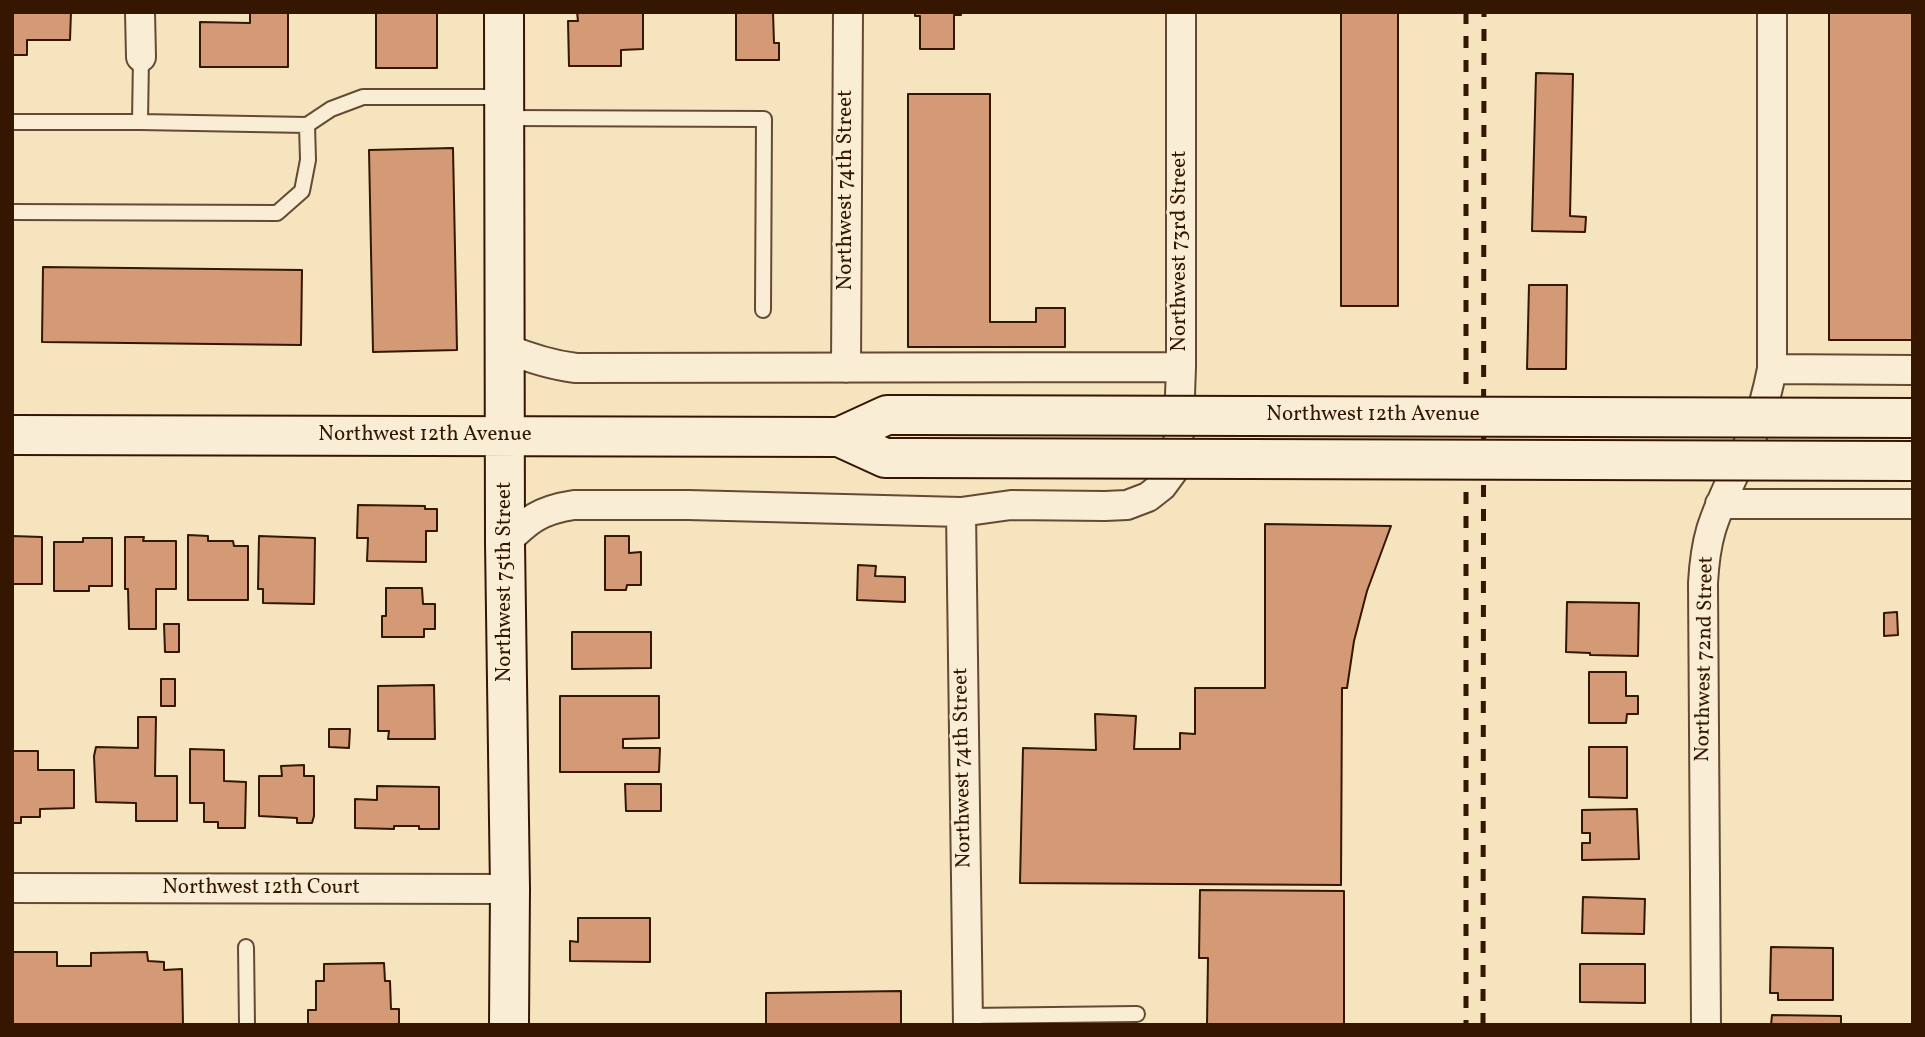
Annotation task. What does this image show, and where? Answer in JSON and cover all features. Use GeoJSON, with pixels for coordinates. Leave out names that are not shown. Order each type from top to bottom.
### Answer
{"type":"FeatureCollection","features":[{"type":"Feature","properties":{"kind":"main road","name":"Northwest 75th Street"},"geometry":{"type":"LineString","coordinates":[[504,12],[509,1025]]}},
{"type":"Feature","properties":{"kind":"main road","name":"Northwest 12th Avenue"},"geometry":{"type":"LineString","coordinates":[[839,437],[887,415],[1913,418]]}},
{"type":"Feature","properties":{"kind":"main road","name":"Northwest 12th Avenue"},"geometry":{"type":"LineString","coordinates":[[12,435],[839,437],[885,458],[1913,461]]}},
{"type":"Feature","properties":{"kind":"street"},"geometry":{"type":"LineString","coordinates":[[140,12],[141,57]]}},
{"type":"Feature","properties":{"kind":"street","name":"Northwest 74th Street"},"geometry":{"type":"LineString","coordinates":[[846,368],[848,12]]}},
{"type":"Feature","properties":{"kind":"street","name":"Northwest 73rd Street"},"geometry":{"type":"LineString","coordinates":[[961,512],[1011,505],[1127,505],[1148,497],[1162,486],[1173,471],[1178,451],[1181,367],[1181,12]]}},
{"type":"Feature","properties":{"kind":"street","name":"Northwest 72nd Street"},"geometry":{"type":"LineString","coordinates":[[1706,1025],[1703,583],[1710,532],[1720,504],[1757,425],[1767,396],[1772,369],[1772,12]]}},
{"type":"Feature","properties":{"kind":"street"},"geometry":{"type":"LineString","coordinates":[[505,348],[531,359],[576,368],[1181,367]]}},
{"type":"Feature","properties":{"kind":"street"},"geometry":{"type":"LineString","coordinates":[[1772,369],[1913,370]]}},
{"type":"Feature","properties":{"kind":"street"},"geometry":{"type":"LineString","coordinates":[[1720,504],[1913,505]]}},
{"type":"Feature","properties":{"kind":"street"},"geometry":{"type":"LineString","coordinates":[[505,543],[535,516],[573,505],[961,512]]}},
{"type":"Feature","properties":{"kind":"street","name":"Northwest 74th Street"},"geometry":{"type":"LineString","coordinates":[[961,512],[968,1020]]}},
{"type":"Feature","properties":{"kind":"street","name":"Northwest 12th Court"},"geometry":{"type":"LineString","coordinates":[[12,888],[510,889]]}},
{"type":"Feature","properties":{"kind":"lane"},"geometry":{"type":"LineString","coordinates":[[140,122],[141,57]]}},
{"type":"Feature","properties":{"kind":"lane"},"geometry":{"type":"LineString","coordinates":[[12,122],[307,125],[331,109],[363,97],[764,120],[763,310]]}},
{"type":"Feature","properties":{"kind":"lane"},"geometry":{"type":"LineString","coordinates":[[12,212],[276,213],[302,191],[308,160],[307,125]]}},
{"type":"Feature","properties":{"kind":"lane"},"geometry":{"type":"LineString","coordinates":[[246,947],[247,1025]]}},
{"type":"Feature","properties":{"kind":"lane"},"geometry":{"type":"LineString","coordinates":[[968,1020],[1136,1014]]}},
{"type":"Feature","properties":{"kind":"building"},"geometry":{"type":"Polygon","coordinates":[[[12,12],[71,12],[70,40],[27,40],[27,55],[12,55],[12,12]]]}},
{"type":"Feature","properties":{"kind":"building"},"geometry":{"type":"Polygon","coordinates":[[[250,12],[288,12],[288,67],[200,67],[200,22],[250,23],[250,12]]]}},
{"type":"Feature","properties":{"kind":"building"},"geometry":{"type":"Polygon","coordinates":[[[376,12],[437,12],[437,68],[376,68],[376,12]]]}},
{"type":"Feature","properties":{"kind":"building"},"geometry":{"type":"Polygon","coordinates":[[[577,12],[643,12],[643,49],[621,50],[621,66],[569,66],[568,21],[578,21],[577,12]]]}},
{"type":"Feature","properties":{"kind":"building"},"geometry":{"type":"Polygon","coordinates":[[[736,12],[773,12],[774,43],[779,43],[779,60],[736,60],[736,12]]]}},
{"type":"Feature","properties":{"kind":"building"},"geometry":{"type":"Polygon","coordinates":[[[915,12],[961,12],[961,15],[954,15],[954,49],[920,49],[920,16],[915,16],[915,12]]]}},
{"type":"Feature","properties":{"kind":"building"},"geometry":{"type":"Polygon","coordinates":[[[1341,12],[1398,12],[1398,306],[1341,306],[1341,12]]]}},
{"type":"Feature","properties":{"kind":"building"},"geometry":{"type":"Polygon","coordinates":[[[1829,12],[1913,12],[1913,340],[1829,340],[1829,12]]]}},
{"type":"Feature","properties":{"kind":"building"},"geometry":{"type":"Polygon","coordinates":[[[1536,73],[1573,74],[1570,216],[1586,217],[1585,232],[1532,231],[1536,73]]]}},
{"type":"Feature","properties":{"kind":"building"},"geometry":{"type":"Polygon","coordinates":[[[908,94],[990,94],[990,322],[1036,322],[1036,308],[1065,308],[1065,347],[908,347],[908,94]]]}},
{"type":"Feature","properties":{"kind":"building"},"geometry":{"type":"Polygon","coordinates":[[[453,148],[457,350],[373,352],[369,150],[453,148]]]}},
{"type":"Feature","properties":{"kind":"building"},"geometry":{"type":"Polygon","coordinates":[[[43,267],[302,270],[301,345],[42,342],[43,267]]]}},
{"type":"Feature","properties":{"kind":"building"},"geometry":{"type":"Polygon","coordinates":[[[1529,285],[1567,285],[1566,369],[1527,369],[1529,285]]]}},
{"type":"Feature","properties":{"kind":"building"},"geometry":{"type":"Polygon","coordinates":[[[358,505],[425,506],[425,509],[437,509],[437,531],[426,531],[426,562],[367,561],[368,538],[357,538],[358,505]]]}},
{"type":"Feature","properties":{"kind":"building"},"geometry":{"type":"Polygon","coordinates":[[[1265,524],[1391,526],[1367,591],[1354,641],[1347,688],[1342,688],[1341,885],[1020,883],[1023,748],[1096,750],[1095,714],[1136,716],[1134,749],[1180,749],[1180,733],[1195,734],[1195,688],[1265,688],[1265,524]]]}},
{"type":"Feature","properties":{"kind":"building"},"geometry":{"type":"Polygon","coordinates":[[[188,535],[208,536],[208,541],[233,541],[234,546],[248,546],[248,600],[188,600],[188,535]]]}},
{"type":"Feature","properties":{"kind":"building"},"geometry":{"type":"Polygon","coordinates":[[[12,536],[42,537],[42,584],[12,584],[12,536]]]}},
{"type":"Feature","properties":{"kind":"building"},"geometry":{"type":"Polygon","coordinates":[[[259,536],[315,538],[314,604],[263,603],[263,589],[258,589],[259,536]]]}},
{"type":"Feature","properties":{"kind":"building"},"geometry":{"type":"Polygon","coordinates":[[[605,536],[629,536],[629,553],[641,552],[641,585],[627,585],[626,590],[605,590],[605,536]]]}},
{"type":"Feature","properties":{"kind":"building"},"geometry":{"type":"Polygon","coordinates":[[[125,537],[144,537],[143,541],[176,541],[176,589],[156,589],[156,629],[129,629],[128,589],[125,589],[125,537]]]}},
{"type":"Feature","properties":{"kind":"building"},"geometry":{"type":"Polygon","coordinates":[[[83,538],[112,538],[112,586],[89,586],[89,591],[54,591],[54,542],[83,542],[83,538]]]}},
{"type":"Feature","properties":{"kind":"building"},"geometry":{"type":"Polygon","coordinates":[[[858,565],[876,566],[875,576],[905,577],[905,602],[857,600],[858,565]]]}},
{"type":"Feature","properties":{"kind":"building"},"geometry":{"type":"Polygon","coordinates":[[[386,588],[422,588],[423,604],[435,604],[435,629],[424,629],[424,637],[382,637],[382,616],[386,616],[386,588]]]}},
{"type":"Feature","properties":{"kind":"building"},"geometry":{"type":"Polygon","coordinates":[[[1567,602],[1639,603],[1638,656],[1566,652],[1567,602]]]}},
{"type":"Feature","properties":{"kind":"building"},"geometry":{"type":"Polygon","coordinates":[[[1897,612],[1898,635],[1884,636],[1884,613],[1897,612]]]}},
{"type":"Feature","properties":{"kind":"building"},"geometry":{"type":"Polygon","coordinates":[[[164,624],[179,624],[179,652],[165,652],[164,624]]]}},
{"type":"Feature","properties":{"kind":"building"},"geometry":{"type":"Polygon","coordinates":[[[572,632],[651,632],[651,668],[572,669],[572,632]]]}},
{"type":"Feature","properties":{"kind":"building"},"geometry":{"type":"Polygon","coordinates":[[[1589,672],[1626,672],[1626,696],[1638,696],[1638,714],[1627,714],[1626,723],[1589,723],[1589,672]]]}},
{"type":"Feature","properties":{"kind":"building"},"geometry":{"type":"Polygon","coordinates":[[[161,679],[175,679],[175,706],[161,706],[161,679]]]}},
{"type":"Feature","properties":{"kind":"building"},"geometry":{"type":"Polygon","coordinates":[[[434,685],[435,739],[388,739],[389,731],[378,731],[378,686],[434,685]]]}},
{"type":"Feature","properties":{"kind":"building"},"geometry":{"type":"Polygon","coordinates":[[[560,696],[659,696],[659,738],[623,739],[623,748],[660,748],[659,772],[560,772],[560,696]]]}},
{"type":"Feature","properties":{"kind":"building"},"geometry":{"type":"Polygon","coordinates":[[[138,717],[156,717],[155,776],[177,776],[177,821],[136,821],[136,803],[96,802],[96,747],[138,748],[138,717]]]}},
{"type":"Feature","properties":{"kind":"building"},"geometry":{"type":"Polygon","coordinates":[[[329,729],[350,729],[349,748],[329,747],[329,729]]]}},
{"type":"Feature","properties":{"kind":"building"},"geometry":{"type":"Polygon","coordinates":[[[1589,747],[1627,747],[1627,798],[1589,797],[1589,747]]]}},
{"type":"Feature","properties":{"kind":"building"},"geometry":{"type":"Polygon","coordinates":[[[190,749],[224,750],[224,781],[246,782],[245,828],[218,828],[218,822],[204,822],[204,803],[190,803],[190,749]]]}},
{"type":"Feature","properties":{"kind":"building"},"geometry":{"type":"Polygon","coordinates":[[[12,751],[38,751],[38,770],[74,770],[74,808],[40,809],[40,817],[21,817],[21,823],[12,823],[12,751]]]}},
{"type":"Feature","properties":{"kind":"building"},"geometry":{"type":"Polygon","coordinates":[[[304,765],[304,776],[314,776],[312,823],[297,823],[297,818],[259,816],[259,776],[282,776],[281,766],[304,765]]]}},
{"type":"Feature","properties":{"kind":"building"},"geometry":{"type":"Polygon","coordinates":[[[625,784],[661,784],[661,811],[626,811],[625,784]]]}},
{"type":"Feature","properties":{"kind":"building"},"geometry":{"type":"Polygon","coordinates":[[[377,786],[439,787],[439,829],[419,829],[419,826],[394,826],[394,829],[355,828],[355,799],[377,800],[377,786]]]}},
{"type":"Feature","properties":{"kind":"building"},"geometry":{"type":"Polygon","coordinates":[[[1637,809],[1639,859],[1582,860],[1582,843],[1590,843],[1590,833],[1582,833],[1582,810],[1637,809]]]}},
{"type":"Feature","properties":{"kind":"building"},"geometry":{"type":"Polygon","coordinates":[[[1200,890],[1344,891],[1344,1025],[1207,1025],[1208,958],[1199,958],[1200,890]]]}},
{"type":"Feature","properties":{"kind":"building"},"geometry":{"type":"Polygon","coordinates":[[[1583,897],[1645,899],[1644,934],[1582,933],[1583,897]]]}},
{"type":"Feature","properties":{"kind":"building"},"geometry":{"type":"Polygon","coordinates":[[[578,918],[650,918],[650,962],[570,961],[570,941],[578,942],[578,918]]]}},
{"type":"Feature","properties":{"kind":"building"},"geometry":{"type":"Polygon","coordinates":[[[1771,947],[1833,948],[1833,1000],[1778,1000],[1778,993],[1770,993],[1771,947]]]}},
{"type":"Feature","properties":{"kind":"building"},"geometry":{"type":"Polygon","coordinates":[[[12,952],[57,952],[57,966],[91,966],[91,953],[147,952],[148,961],[164,962],[164,970],[182,969],[183,1025],[12,1025],[12,952]]]}},
{"type":"Feature","properties":{"kind":"building"},"geometry":{"type":"Polygon","coordinates":[[[384,963],[385,981],[390,981],[391,1009],[399,1009],[399,1025],[308,1025],[308,1010],[316,1010],[316,981],[324,981],[324,964],[384,963]]]}},
{"type":"Feature","properties":{"kind":"building"},"geometry":{"type":"Polygon","coordinates":[[[1580,964],[1645,964],[1645,1003],[1580,1002],[1580,964]]]}},
{"type":"Feature","properties":{"kind":"building"},"geometry":{"type":"Polygon","coordinates":[[[901,991],[901,1025],[766,1025],[766,993],[901,991]]]}},
{"type":"Feature","properties":{"kind":"building"},"geometry":{"type":"Polygon","coordinates":[[[1772,1015],[1841,1016],[1841,1025],[1771,1025],[1772,1015]]]}},
{"type":"Feature","properties":{"kind":"railway"},"geometry":{"type":"LineString","coordinates":[[1466,12],[1466,1025]]}},
{"type":"Feature","properties":{"kind":"railway"},"geometry":{"type":"LineString","coordinates":[[1483,1025],[1484,12]]}}]}
